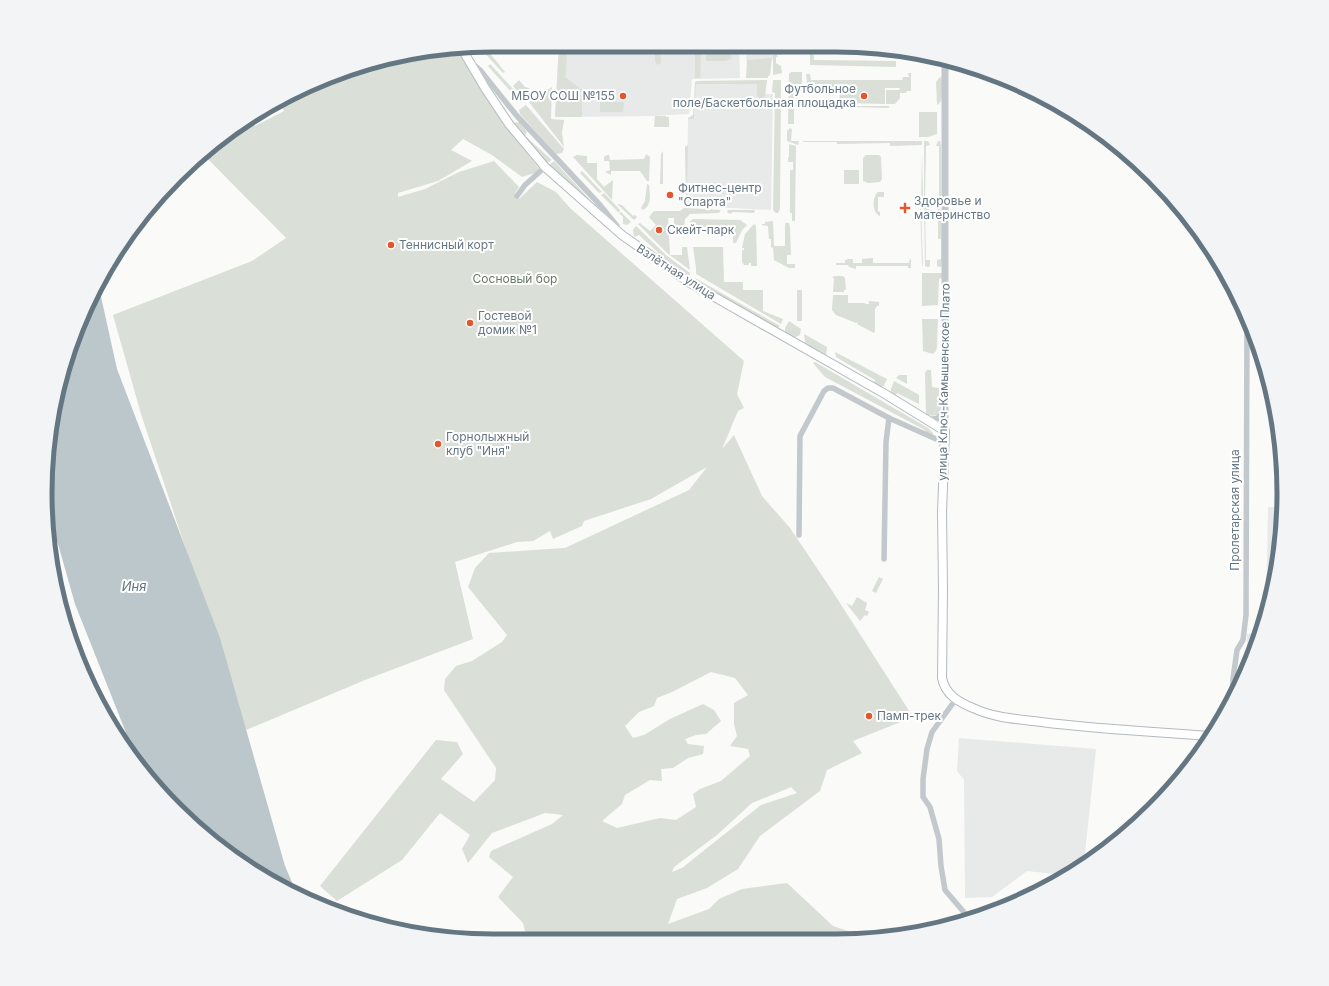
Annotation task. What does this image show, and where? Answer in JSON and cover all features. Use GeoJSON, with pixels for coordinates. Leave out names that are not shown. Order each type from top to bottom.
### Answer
{"type":"FeatureCollection","features":[{"type":"Feature","properties":{"kind":"main road","name":"Взлётная улица"},"geometry":{"type":"LineString","coordinates":[[465,53],[485,88],[509,124],[545,167],[622,236],[690,284],[799,345],[945,431]]}},
{"type":"Feature","properties":{"kind":"main road","name":"улица Ключ-Камышенское Плато"},"geometry":{"type":"LineString","coordinates":[[945,431],[942,513],[942,678],[946,689],[956,699],[980,711],[1008,718],[1058,724],[1205,736]]}},
{"type":"Feature","properties":{"kind":"street"},"geometry":{"type":"LineString","coordinates":[[469,60],[480,70],[517,116],[600,205],[618,228],[622,236]]}},
{"type":"Feature","properties":{"kind":"street","name":"улица Ключ-Камышенское Плато"},"geometry":{"type":"LineString","coordinates":[[945,66],[945,431]]}},
{"type":"Feature","properties":{"kind":"street"},"geometry":{"type":"LineString","coordinates":[[517,196],[545,167]]}},
{"type":"Feature","properties":{"kind":"street","name":"Пролетарская улица"},"geometry":{"type":"LineString","coordinates":[[1233,687],[1237,650],[1243,640],[1246,615],[1247,334]]}},
{"type":"Feature","properties":{"kind":"street"},"geometry":{"type":"LineString","coordinates":[[799,535],[800,436],[824,391],[828,388],[832,388],[889,418],[945,443]]}},
{"type":"Feature","properties":{"kind":"street"},"geometry":{"type":"LineString","coordinates":[[926,419],[938,419],[946,411]]}},
{"type":"Feature","properties":{"kind":"street"},"geometry":{"type":"LineString","coordinates":[[884,559],[885,448],[889,418]]}},
{"type":"Feature","properties":{"kind":"street"},"geometry":{"type":"LineString","coordinates":[[956,699],[932,732],[927,749],[923,779],[923,797],[930,807],[939,839],[945,890],[966,914]]}},
{"type":"Feature","properties":{"kind":"shaded area","name":"МБОУ СОШ №155"},"geometry":{"type":"Polygon","coordinates":[[[559,52],[739,52],[740,78],[692,79],[689,114],[555,117],[559,52]]]}},
{"type":"Feature","properties":{"kind":"shaded area"},"geometry":{"type":"Polygon","coordinates":[[[747,52],[781,52],[781,55],[773,55],[773,59],[746,60],[747,52]]]}},
{"type":"Feature","properties":{"kind":"shaded area"},"geometry":{"type":"Polygon","coordinates":[[[696,84],[757,84],[757,94],[773,94],[771,210],[687,206],[688,119],[694,119],[696,84]]]}},
{"type":"Feature","properties":{"kind":"shaded area"},"geometry":{"type":"Polygon","coordinates":[[[1268,507],[1277,507],[1273,551],[1266,589],[1268,507]]]}},
{"type":"Feature","properties":{"kind":"shaded area"},"geometry":{"type":"Polygon","coordinates":[[[1254,633],[1247,652],[1247,634],[1254,633]]]}},
{"type":"Feature","properties":{"kind":"shaded area"},"geometry":{"type":"Polygon","coordinates":[[[959,738],[1096,749],[1085,857],[1057,874],[1027,871],[992,897],[965,898],[964,780],[957,771],[959,738]]]}},
{"type":"Feature","properties":{"kind":"green space"},"geometry":{"type":"Polygon","coordinates":[[[484,52],[489,52],[505,72],[503,73],[484,52]]]}},
{"type":"Feature","properties":{"kind":"green space"},"geometry":{"type":"Polygon","coordinates":[[[559,52],[567,52],[566,75],[564,76],[582,90],[579,94],[582,96],[582,117],[555,117],[559,52]]]}},
{"type":"Feature","properties":{"kind":"green space"},"geometry":{"type":"Polygon","coordinates":[[[655,52],[660,52],[661,63],[658,65],[655,62],[655,52]]]}},
{"type":"Feature","properties":{"kind":"green space"},"geometry":{"type":"Polygon","coordinates":[[[695,52],[701,52],[700,78],[695,78],[695,52]]]}},
{"type":"Feature","properties":{"kind":"green space"},"geometry":{"type":"Polygon","coordinates":[[[706,52],[732,52],[731,59],[725,61],[706,61],[706,52]]]}},
{"type":"Feature","properties":{"kind":"green space"},"geometry":{"type":"Polygon","coordinates":[[[810,52],[813,52],[814,60],[896,61],[896,67],[810,65],[810,52]]]}},
{"type":"Feature","properties":{"kind":"green space","name":"Сосновый бор"},"geometry":{"type":"Polygon","coordinates":[[[461,53],[508,129],[541,171],[522,177],[492,155],[463,139],[451,150],[472,161],[438,181],[398,193],[398,197],[425,189],[459,172],[494,161],[519,187],[515,193],[519,199],[537,182],[556,192],[570,208],[744,361],[737,394],[744,408],[738,411],[722,449],[734,435],[762,496],[790,528],[913,717],[853,741],[862,753],[827,770],[820,791],[760,836],[738,869],[707,888],[677,899],[668,924],[709,909],[719,899],[742,889],[787,883],[833,926],[855,933],[526,934],[523,923],[498,897],[513,877],[489,857],[491,851],[552,824],[563,815],[545,813],[492,833],[468,863],[462,849],[470,835],[440,813],[402,860],[337,901],[320,886],[436,740],[457,742],[463,754],[441,779],[474,802],[495,780],[496,768],[444,690],[445,679],[456,666],[472,661],[502,642],[507,635],[468,587],[475,568],[489,553],[565,548],[689,490],[707,467],[651,499],[584,521],[582,526],[553,539],[550,531],[533,541],[517,542],[455,562],[473,639],[365,680],[246,730],[141,414],[113,315],[252,261],[286,238],[206,158],[253,123],[255,126],[284,111],[281,106],[298,97],[351,75],[407,60],[461,53]],[[711,672],[657,698],[654,706],[639,712],[625,726],[633,738],[644,735],[670,719],[703,704],[714,710],[721,721],[706,734],[696,735],[685,739],[688,744],[704,746],[703,754],[688,758],[673,768],[661,769],[662,781],[650,780],[625,795],[622,804],[602,821],[617,828],[660,818],[676,820],[696,807],[693,794],[700,789],[721,781],[750,756],[748,749],[730,746],[737,736],[734,724],[734,703],[748,695],[735,678],[711,672]],[[791,787],[752,803],[717,835],[674,867],[672,872],[682,868],[761,805],[797,793],[791,787]]]}},
{"type":"Feature","properties":{"kind":"green space"},"geometry":{"type":"Polygon","coordinates":[[[773,55],[777,55],[778,57],[776,57],[776,63],[781,66],[782,73],[773,75],[773,55]]]}},
{"type":"Feature","properties":{"kind":"green space"},"geometry":{"type":"Polygon","coordinates":[[[772,58],[770,75],[768,78],[746,78],[747,60],[772,58]]]}},
{"type":"Feature","properties":{"kind":"green space"},"geometry":{"type":"Polygon","coordinates":[[[490,64],[514,90],[511,92],[488,66],[490,64]]]}},
{"type":"Feature","properties":{"kind":"green space"},"geometry":{"type":"Polygon","coordinates":[[[791,72],[802,72],[802,84],[794,84],[794,124],[788,124],[789,74],[791,72]]]}},
{"type":"Feature","properties":{"kind":"green space"},"geometry":{"type":"Polygon","coordinates":[[[908,73],[911,73],[911,91],[900,93],[900,98],[895,104],[886,104],[886,90],[899,90],[900,88],[885,88],[885,104],[840,103],[839,89],[829,89],[828,84],[807,84],[806,74],[810,74],[811,80],[902,80],[903,77],[909,77],[908,73]]]}},
{"type":"Feature","properties":{"kind":"green space"},"geometry":{"type":"Polygon","coordinates":[[[940,77],[942,80],[943,92],[941,100],[937,105],[936,82],[940,77]]]}},
{"type":"Feature","properties":{"kind":"green space"},"geometry":{"type":"Polygon","coordinates":[[[519,80],[525,87],[529,88],[532,95],[525,100],[513,86],[519,80]]]}},
{"type":"Feature","properties":{"kind":"green space"},"geometry":{"type":"Polygon","coordinates":[[[767,80],[765,97],[760,99],[757,95],[757,84],[696,84],[694,119],[688,119],[693,115],[695,82],[697,81],[767,80]]]}},
{"type":"Feature","properties":{"kind":"green space"},"geometry":{"type":"Polygon","coordinates":[[[773,80],[781,80],[780,209],[778,213],[773,210],[775,93],[772,92],[773,80]]]}},
{"type":"Feature","properties":{"kind":"green space"},"geometry":{"type":"Polygon","coordinates":[[[552,87],[551,119],[564,120],[562,133],[564,147],[529,102],[552,87]]]}},
{"type":"Feature","properties":{"kind":"green space"},"geometry":{"type":"Polygon","coordinates":[[[493,99],[514,123],[519,122],[527,131],[525,136],[552,160],[547,163],[493,99]]]}},
{"type":"Feature","properties":{"kind":"green space"},"geometry":{"type":"Polygon","coordinates":[[[600,102],[624,102],[623,112],[600,112],[600,102]]]}},
{"type":"Feature","properties":{"kind":"green space"},"geometry":{"type":"Polygon","coordinates":[[[526,105],[564,149],[562,153],[556,154],[520,114],[519,110],[526,105]]]}},
{"type":"Feature","properties":{"kind":"green space"},"geometry":{"type":"Polygon","coordinates":[[[889,106],[889,108],[846,107],[889,106]]]}},
{"type":"Feature","properties":{"kind":"green space"},"geometry":{"type":"Polygon","coordinates":[[[919,112],[937,112],[937,134],[928,137],[919,137],[919,112]]]}},
{"type":"Feature","properties":{"kind":"green space"},"geometry":{"type":"Polygon","coordinates":[[[655,116],[669,117],[669,127],[654,127],[655,116]]]}},
{"type":"Feature","properties":{"kind":"green space"},"geometry":{"type":"Polygon","coordinates":[[[789,128],[792,129],[791,141],[799,141],[798,145],[787,141],[787,130],[789,130],[789,128]]]}},
{"type":"Feature","properties":{"kind":"green space"},"geometry":{"type":"Polygon","coordinates":[[[803,141],[922,141],[922,145],[890,146],[890,143],[837,144],[837,142],[803,141]]]}},
{"type":"Feature","properties":{"kind":"green space"},"geometry":{"type":"Polygon","coordinates":[[[924,141],[928,141],[930,145],[926,146],[925,201],[924,201],[924,141]]]}},
{"type":"Feature","properties":{"kind":"green space"},"geometry":{"type":"Polygon","coordinates":[[[938,141],[940,141],[941,145],[941,198],[939,198],[939,146],[936,146],[938,141]]]}},
{"type":"Feature","properties":{"kind":"green space"},"geometry":{"type":"Polygon","coordinates":[[[789,144],[796,146],[795,221],[792,221],[792,213],[790,213],[790,170],[793,170],[793,162],[788,162],[789,144]]]}},
{"type":"Feature","properties":{"kind":"green space"},"geometry":{"type":"Polygon","coordinates":[[[688,145],[687,206],[722,208],[687,207],[685,205],[685,147],[688,145]]]}},
{"type":"Feature","properties":{"kind":"green space"},"geometry":{"type":"Polygon","coordinates":[[[663,151],[663,184],[660,184],[661,154],[663,151]]]}},
{"type":"Feature","properties":{"kind":"green space"},"geometry":{"type":"Polygon","coordinates":[[[922,153],[923,201],[921,201],[922,153]]]}},
{"type":"Feature","properties":{"kind":"green space"},"geometry":{"type":"Polygon","coordinates":[[[646,154],[650,157],[649,181],[647,181],[640,171],[611,171],[611,175],[605,172],[610,170],[609,161],[604,161],[604,157],[607,155],[609,155],[610,160],[644,159],[646,154]]]}},
{"type":"Feature","properties":{"kind":"green space"},"geometry":{"type":"Polygon","coordinates":[[[577,155],[587,156],[587,163],[597,163],[597,179],[604,187],[613,180],[612,200],[573,157],[577,155]]]}},
{"type":"Feature","properties":{"kind":"green space"},"geometry":{"type":"Polygon","coordinates":[[[866,155],[879,155],[881,157],[882,179],[880,182],[868,183],[863,181],[863,158],[866,155]]]}},
{"type":"Feature","properties":{"kind":"green space"},"geometry":{"type":"Polygon","coordinates":[[[554,161],[592,202],[549,165],[554,161]]]}},
{"type":"Feature","properties":{"kind":"green space"},"geometry":{"type":"Polygon","coordinates":[[[844,170],[859,170],[859,184],[844,184],[844,170]]]}},
{"type":"Feature","properties":{"kind":"green space"},"geometry":{"type":"Polygon","coordinates":[[[582,171],[602,192],[599,193],[580,173],[582,171]]]}},
{"type":"Feature","properties":{"kind":"green space"},"geometry":{"type":"Polygon","coordinates":[[[647,184],[649,185],[650,199],[648,205],[643,210],[641,208],[645,201],[647,184]]]}},
{"type":"Feature","properties":{"kind":"green space"},"geometry":{"type":"Polygon","coordinates":[[[878,192],[884,192],[884,197],[878,197],[878,211],[880,212],[880,216],[875,212],[874,208],[875,197],[878,192]]]}},
{"type":"Feature","properties":{"kind":"green space"},"geometry":{"type":"Polygon","coordinates":[[[604,193],[620,210],[619,213],[601,195],[604,193]]]}},
{"type":"Feature","properties":{"kind":"green space"},"geometry":{"type":"Polygon","coordinates":[[[617,204],[622,205],[633,216],[635,215],[637,217],[634,220],[617,204]]]}},
{"type":"Feature","properties":{"kind":"green space"},"geometry":{"type":"Polygon","coordinates":[[[921,205],[923,267],[922,264],[921,205]]]}},
{"type":"Feature","properties":{"kind":"green space"},"geometry":{"type":"Polygon","coordinates":[[[924,205],[929,210],[925,210],[926,260],[930,260],[930,266],[928,267],[925,266],[924,205]]]}},
{"type":"Feature","properties":{"kind":"green space"},"geometry":{"type":"Polygon","coordinates":[[[684,208],[721,210],[719,213],[690,214],[685,219],[684,230],[674,229],[674,218],[668,218],[670,255],[682,255],[682,247],[687,247],[690,270],[667,253],[638,224],[640,223],[650,231],[656,225],[649,217],[654,211],[680,211],[684,208]]]}},
{"type":"Feature","properties":{"kind":"green space"},"geometry":{"type":"Polygon","coordinates":[[[938,208],[942,213],[942,266],[940,267],[937,266],[937,260],[941,259],[941,239],[938,239],[938,208]]]}},
{"type":"Feature","properties":{"kind":"green space"},"geometry":{"type":"Polygon","coordinates":[[[728,210],[755,210],[754,213],[733,212],[730,214],[727,212],[728,210]]]}},
{"type":"Feature","properties":{"kind":"green space"},"geometry":{"type":"Polygon","coordinates":[[[621,212],[631,222],[627,225],[623,224],[623,217],[619,213],[621,212]]]}},
{"type":"Feature","properties":{"kind":"green space"},"geometry":{"type":"Polygon","coordinates":[[[693,219],[740,220],[747,225],[742,230],[736,243],[733,243],[733,227],[689,227],[690,221],[693,219]]]}},
{"type":"Feature","properties":{"kind":"green space"},"geometry":{"type":"Polygon","coordinates":[[[773,221],[774,246],[785,246],[785,223],[789,223],[791,255],[787,255],[787,264],[795,264],[795,268],[789,268],[774,260],[771,239],[769,239],[768,226],[762,225],[765,224],[765,222],[773,221]]]}},
{"type":"Feature","properties":{"kind":"green space"},"geometry":{"type":"Polygon","coordinates":[[[754,224],[756,226],[757,266],[751,266],[751,263],[749,263],[749,265],[744,265],[742,262],[742,250],[744,250],[744,248],[742,248],[745,234],[754,224]]]}},
{"type":"Feature","properties":{"kind":"green space"},"geometry":{"type":"Polygon","coordinates":[[[636,226],[667,256],[690,273],[689,278],[681,277],[682,271],[664,258],[639,235],[634,237],[633,230],[636,226]]]}},
{"type":"Feature","properties":{"kind":"green space"},"geometry":{"type":"Polygon","coordinates":[[[693,247],[723,247],[724,282],[743,282],[743,290],[763,290],[763,311],[783,319],[781,324],[696,274],[693,247]]]}},
{"type":"Feature","properties":{"kind":"green space"},"geometry":{"type":"Polygon","coordinates":[[[873,258],[873,263],[909,263],[910,258],[911,268],[908,268],[908,266],[856,266],[856,269],[849,267],[848,265],[836,265],[836,263],[845,263],[845,260],[847,259],[853,259],[853,263],[862,263],[862,259],[873,258]]]}},
{"type":"Feature","properties":{"kind":"green space"},"geometry":{"type":"Polygon","coordinates":[[[922,273],[942,273],[943,278],[939,279],[938,305],[922,306],[922,273]]]}},
{"type":"Feature","properties":{"kind":"green space"},"geometry":{"type":"Polygon","coordinates":[[[834,276],[843,276],[845,278],[846,290],[844,290],[844,292],[833,292],[834,278],[832,278],[834,276]]]}},
{"type":"Feature","properties":{"kind":"green space"},"geometry":{"type":"Polygon","coordinates":[[[695,278],[780,326],[777,328],[696,284],[695,278]]]}},
{"type":"Feature","properties":{"kind":"green space"},"geometry":{"type":"Polygon","coordinates":[[[797,290],[802,290],[802,321],[797,321],[797,290]]]}},
{"type":"Feature","properties":{"kind":"green space"},"geometry":{"type":"Polygon","coordinates":[[[833,295],[848,295],[848,303],[869,304],[869,301],[879,302],[879,306],[875,309],[874,333],[857,324],[858,322],[856,323],[836,315],[832,310],[833,295]]]}},
{"type":"Feature","properties":{"kind":"green space"},"geometry":{"type":"Polygon","coordinates":[[[922,319],[938,319],[937,347],[933,354],[923,351],[922,319]]]}},
{"type":"Feature","properties":{"kind":"green space"},"geometry":{"type":"Polygon","coordinates":[[[789,321],[801,329],[800,335],[793,338],[785,333],[785,328],[789,321]]]}},
{"type":"Feature","properties":{"kind":"green space"},"geometry":{"type":"Polygon","coordinates":[[[804,334],[827,347],[826,355],[823,357],[818,356],[819,351],[810,347],[806,349],[804,334]]]}},
{"type":"Feature","properties":{"kind":"green space"},"geometry":{"type":"Polygon","coordinates":[[[835,352],[887,379],[884,386],[880,387],[873,384],[875,380],[836,357],[835,352]]]}},
{"type":"Feature","properties":{"kind":"green space"},"geometry":{"type":"Polygon","coordinates":[[[815,362],[928,428],[933,435],[926,433],[925,430],[825,377],[813,363],[815,362]]]}},
{"type":"Feature","properties":{"kind":"green space"},"geometry":{"type":"Polygon","coordinates":[[[927,370],[931,370],[932,387],[939,388],[939,405],[941,405],[941,408],[939,413],[934,416],[926,414],[925,373],[927,370]]]}},
{"type":"Feature","properties":{"kind":"green space"},"geometry":{"type":"Polygon","coordinates":[[[899,375],[907,375],[907,384],[896,378],[899,375]]]}},
{"type":"Feature","properties":{"kind":"green space"},"geometry":{"type":"Polygon","coordinates":[[[894,381],[919,395],[919,404],[897,393],[895,396],[891,392],[894,381]]]}},
{"type":"Feature","properties":{"kind":"green space"},"geometry":{"type":"Polygon","coordinates":[[[879,577],[883,579],[876,593],[872,591],[879,577]]]}},
{"type":"Feature","properties":{"kind":"green space"},"geometry":{"type":"Polygon","coordinates":[[[857,597],[867,603],[865,610],[869,612],[867,616],[865,615],[860,621],[846,603],[852,606],[857,597]]]}},
{"type":"Feature","properties":{"kind":"water","name":"Иня"},"geometry":{"type":"Polygon","coordinates":[[[100,292],[117,369],[220,638],[285,866],[294,887],[248,860],[202,825],[161,784],[143,761],[131,744],[75,604],[54,529],[52,493],[53,464],[60,407],[67,379],[75,351],[100,292]]]}},
{"type":"Feature","properties":{"kind":"place","name":"МБОУ СОШ №155"},"geometry":{"type":"Point","coordinates":[623,96]}},
{"type":"Feature","properties":{"kind":"place","name":"Футбольное поле/Баскетбольная площадка"},"geometry":{"type":"Point","coordinates":[864,96]}},
{"type":"Feature","properties":{"kind":"place","name":"Фитнес-центр \"Спарта\""},"geometry":{"type":"Point","coordinates":[670,195]}},
{"type":"Feature","properties":{"kind":"place","name":"Здоровье и материнство"},"geometry":{"type":"Point","coordinates":[905,208]}},
{"type":"Feature","properties":{"kind":"place","name":"Скейт-парк"},"geometry":{"type":"Point","coordinates":[659,230]}},
{"type":"Feature","properties":{"kind":"place","name":"Теннисный корт"},"geometry":{"type":"Point","coordinates":[391,245]}},
{"type":"Feature","properties":{"kind":"place","name":"Гостевой домик №1"},"geometry":{"type":"Point","coordinates":[470,323]}},
{"type":"Feature","properties":{"kind":"place","name":"Горнолыжный клуб \"Иня\""},"geometry":{"type":"Point","coordinates":[438,444]}},
{"type":"Feature","properties":{"kind":"place","name":"Памп-трек"},"geometry":{"type":"Point","coordinates":[869,716]}}]}
